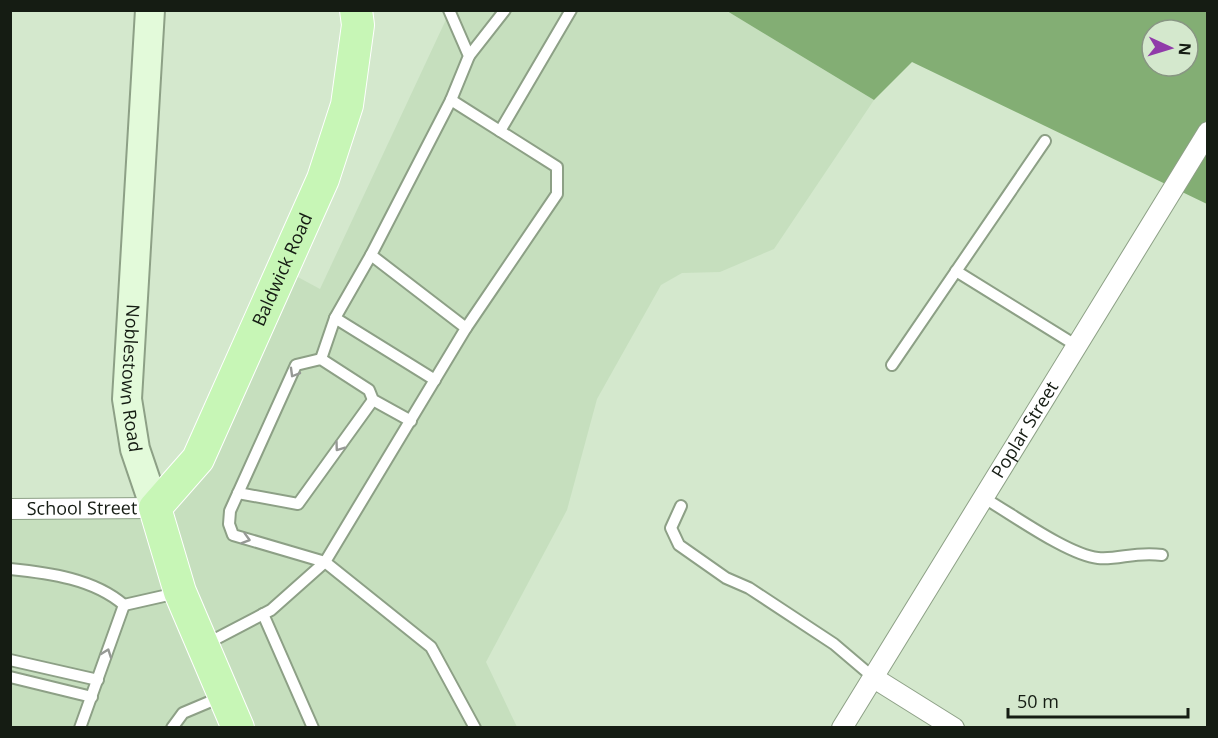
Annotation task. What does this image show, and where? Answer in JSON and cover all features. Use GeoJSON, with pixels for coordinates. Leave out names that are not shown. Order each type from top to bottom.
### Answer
{"type":"FeatureCollection","features":[{"type":"Feature","properties":{"kind":"main road","name":"Noblestown Road"},"geometry":{"type":"LineString","coordinates":[[150,10],[127,399],[135,449],[180,592],[238,728]]}},
{"type":"Feature","properties":{"kind":"main road","name":"Baldwick Road"},"geometry":{"type":"LineString","coordinates":[[155,508],[198,459],[323,179],[346,105],[358,26],[356,10]]}},
{"type":"Feature","properties":{"kind":"street","name":"Poplar Street"},"geometry":{"type":"LineString","coordinates":[[842,728],[1208,132]]}},
{"type":"Feature","properties":{"kind":"street","name":"School Street"},"geometry":{"type":"LineString","coordinates":[[10,509],[155,508]]}},
{"type":"Feature","properties":{"kind":"street"},"geometry":{"type":"LineString","coordinates":[[874,678],[954,728]]}},
{"type":"Feature","properties":{"kind":"lane"},"geometry":{"type":"LineString","coordinates":[[450,10],[469,56]]}},
{"type":"Feature","properties":{"kind":"lane"},"geometry":{"type":"LineString","coordinates":[[321,359],[334,318],[371,255],[451,100],[469,56],[505,10]]}},
{"type":"Feature","properties":{"kind":"lane"},"geometry":{"type":"LineString","coordinates":[[500,131],[571,10]]}},
{"type":"Feature","properties":{"kind":"lane"},"geometry":{"type":"LineString","coordinates":[[203,646],[271,610],[325,562],[466,328],[557,194],[557,167],[451,100]]}},
{"type":"Feature","properties":{"kind":"lane"},"geometry":{"type":"LineString","coordinates":[[892,365],[1046,141]]}},
{"type":"Feature","properties":{"kind":"lane"},"geometry":{"type":"LineString","coordinates":[[371,255],[466,328]]}},
{"type":"Feature","properties":{"kind":"lane"},"geometry":{"type":"LineString","coordinates":[[956,271],[1077,346]]}},
{"type":"Feature","properties":{"kind":"lane"},"geometry":{"type":"LineString","coordinates":[[334,318],[435,380]]}},
{"type":"Feature","properties":{"kind":"lane"},"geometry":{"type":"LineString","coordinates":[[411,421],[373,400],[369,390],[321,359],[296,365],[230,511],[229,524],[233,535],[325,562],[431,647],[475,728]]}},
{"type":"Feature","properties":{"kind":"lane"},"geometry":{"type":"LineString","coordinates":[[238,493],[298,504],[373,400]]}},
{"type":"Feature","properties":{"kind":"lane"},"geometry":{"type":"LineString","coordinates":[[984,498],[1081,555],[1100,559],[1142,552],[1162,555]]}},
{"type":"Feature","properties":{"kind":"lane"},"geometry":{"type":"LineString","coordinates":[[681,506],[671,528],[679,545],[726,578],[749,588],[834,644],[874,678]]}},
{"type":"Feature","properties":{"kind":"lane"},"geometry":{"type":"LineString","coordinates":[[10,569],[80,581],[111,593],[124,605]]}},
{"type":"Feature","properties":{"kind":"lane"},"geometry":{"type":"LineString","coordinates":[[124,605],[180,592]]}},
{"type":"Feature","properties":{"kind":"lane"},"geometry":{"type":"LineString","coordinates":[[80,728],[124,605]]}},
{"type":"Feature","properties":{"kind":"lane"},"geometry":{"type":"LineString","coordinates":[[263,614],[313,728]]}},
{"type":"Feature","properties":{"kind":"lane"},"geometry":{"type":"LineString","coordinates":[[10,660],[98,680]]}},
{"type":"Feature","properties":{"kind":"lane"},"geometry":{"type":"LineString","coordinates":[[10,677],[92,697]]}},
{"type":"Feature","properties":{"kind":"lane"},"geometry":{"type":"LineString","coordinates":[[172,728],[183,713],[224,695]]}},
{"type":"Feature","properties":{"kind":"shaded area"},"geometry":{"type":"Polygon","coordinates":[[[450,11],[727,11],[874,100],[774,249],[720,272],[682,273],[661,285],[597,399],[567,510],[486,662],[517,727],[11,727],[10,509],[155,508],[283,269],[320,289],[450,11]]]}},
{"type":"Feature","properties":{"kind":"green space"},"geometry":{"type":"Polygon","coordinates":[[[727,11],[1207,11],[1207,204],[912,62],[874,100],[727,11]]]}}]}
